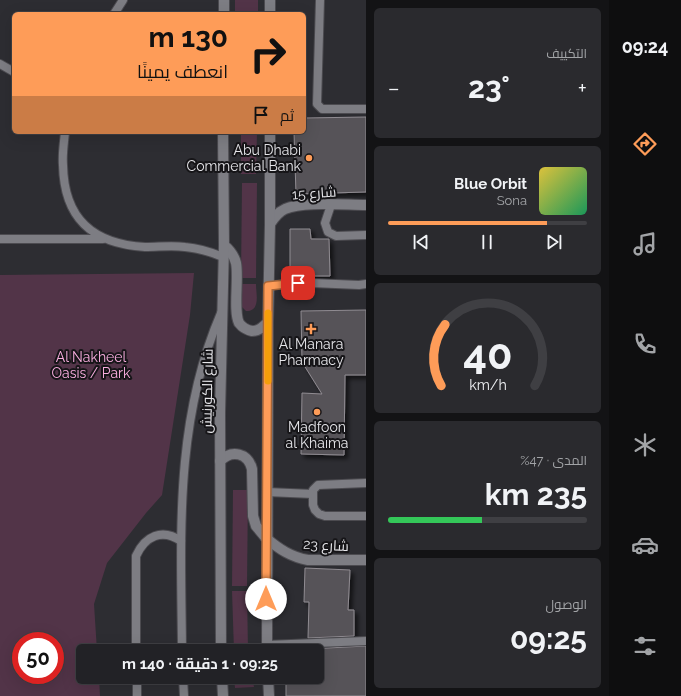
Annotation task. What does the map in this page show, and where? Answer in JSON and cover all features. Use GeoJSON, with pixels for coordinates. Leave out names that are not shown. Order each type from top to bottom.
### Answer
{"type":"FeatureCollection","features":[{"type":"Feature","properties":{"kind":"main road"},"geometry":{"type":"LineString","coordinates":[[224,0],[224,12]]}},
{"type":"Feature","properties":{"kind":"main road"},"geometry":{"type":"LineString","coordinates":[[270,0],[270,12]]}},
{"type":"Feature","properties":{"kind":"main road","name":"شارع الكورنيش"},"geometry":{"type":"LineString","coordinates":[[221,644],[220,461],[224,245],[224,134]]}},
{"type":"Feature","properties":{"kind":"main road"},"geometry":{"type":"LineString","coordinates":[[267,644],[266,538],[270,134]]}},
{"type":"Feature","properties":{"kind":"main road","name":"شارع 15"},"geometry":{"type":"LineString","coordinates":[[270,224],[278,213],[290,207],[306,204],[366,205]]}},
{"type":"Feature","properties":{"kind":"main road"},"geometry":{"type":"LineString","coordinates":[[224,245],[229,249],[236,262],[237,310],[239,322],[242,327],[253,331],[259,330],[268,322]]}},
{"type":"Feature","properties":{"kind":"main road","name":"شارع 23"},"geometry":{"type":"LineString","coordinates":[[220,461],[229,455],[234,454],[244,456],[251,464],[253,516],[256,526],[266,538],[286,553],[300,559],[308,560],[366,560]]}},
{"type":"Feature","properties":{"kind":"main road"},"geometry":{"type":"LineString","coordinates":[[222,684],[223,696]]}},
{"type":"Feature","properties":{"kind":"main road"},"geometry":{"type":"LineString","coordinates":[[268,684],[268,696]]}},
{"type":"Feature","properties":{"kind":"lane"},"geometry":{"type":"LineString","coordinates":[[115,12],[123,0]]}},
{"type":"Feature","properties":{"kind":"lane"},"geometry":{"type":"LineString","coordinates":[[320,0],[317,104],[322,109],[366,109]]}},
{"type":"Feature","properties":{"kind":"lane"},"geometry":{"type":"LineString","coordinates":[[0,64],[12,71]]}},
{"type":"Feature","properties":{"kind":"lane"},"geometry":{"type":"LineString","coordinates":[[65,134],[62,164],[64,186],[70,206],[85,225],[94,233],[105,239],[118,243],[144,247],[184,247],[198,249],[223,257]]}},
{"type":"Feature","properties":{"kind":"lane"},"geometry":{"type":"LineString","coordinates":[[331,205],[325,223],[328,232],[336,236],[366,235]]}},
{"type":"Feature","properties":{"kind":"lane"},"geometry":{"type":"LineString","coordinates":[[0,239],[105,239]]}},
{"type":"Feature","properties":{"kind":"lane"},"geometry":{"type":"LineString","coordinates":[[268,286],[305,283],[366,284]]}},
{"type":"Feature","properties":{"kind":"lane"},"geometry":{"type":"LineString","coordinates":[[182,644],[181,541],[183,472],[191,412],[205,354],[222,312]]}},
{"type":"Feature","properties":{"kind":"lane"},"geometry":{"type":"LineString","coordinates":[[366,484],[320,484],[314,488],[313,494],[313,508],[319,514],[324,516],[366,516]]}},
{"type":"Feature","properties":{"kind":"lane"},"geometry":{"type":"LineString","coordinates":[[267,492],[313,494]]}},
{"type":"Feature","properties":{"kind":"lane"},"geometry":{"type":"LineString","coordinates":[[136,644],[136,556],[146,540],[154,536],[164,534],[174,536],[181,541]]}},
{"type":"Feature","properties":{"kind":"lane"},"geometry":{"type":"LineString","coordinates":[[324,644],[366,641]]}},
{"type":"Feature","properties":{"kind":"lane"},"geometry":{"type":"LineString","coordinates":[[137,684],[137,696]]}},
{"type":"Feature","properties":{"kind":"lane"},"geometry":{"type":"LineString","coordinates":[[183,684],[184,696]]}},
{"type":"Feature","properties":{"kind":"green space"},"geometry":{"type":"Polygon","coordinates":[[[235,0],[258,0],[258,12],[235,12],[235,0]]]}},
{"type":"Feature","properties":{"kind":"green space"},"geometry":{"type":"Polygon","coordinates":[[[241,134],[257,134],[256,174],[241,174],[241,134]]]}},
{"type":"Feature","properties":{"kind":"green space"},"geometry":{"type":"Polygon","coordinates":[[[242,183],[257,183],[256,278],[241,278],[242,183]]]}},
{"type":"Feature","properties":{"kind":"green space","name":"Al Nakheel Oasis / Park"},"geometry":{"type":"Polygon","coordinates":[[[194,273],[190,315],[162,495],[107,563],[94,604],[97,644],[76,644],[76,684],[99,684],[100,696],[0,696],[0,275],[194,273]]]}},
{"type":"Feature","properties":{"kind":"green space"},"geometry":{"type":"Polygon","coordinates":[[[241,284],[256,284],[257,301],[254,308],[251,310],[246,311],[242,307],[241,284]]]}},
{"type":"Feature","properties":{"kind":"green space"},"geometry":{"type":"Polygon","coordinates":[[[233,490],[248,490],[247,586],[232,586],[233,490]]]}},
{"type":"Feature","properties":{"kind":"green space"},"geometry":{"type":"Polygon","coordinates":[[[232,591],[247,591],[248,644],[234,644],[232,591]]]}},
{"type":"Feature","properties":{"kind":"green space"},"geometry":{"type":"Polygon","coordinates":[[[235,684],[253,684],[254,687],[235,688],[235,684]]]}},
{"type":"Feature","properties":{"kind":"building"},"geometry":{"type":"Polygon","coordinates":[[[366,117],[366,192],[296,194],[294,134],[306,134],[306,118],[366,117]]]}},
{"type":"Feature","properties":{"kind":"building"},"geometry":{"type":"Polygon","coordinates":[[[290,229],[310,229],[311,239],[329,239],[330,276],[290,276],[290,229]]]}},
{"type":"Feature","properties":{"kind":"building"},"geometry":{"type":"Polygon","coordinates":[[[366,310],[366,375],[345,375],[344,455],[301,454],[302,393],[322,394],[302,362],[301,311],[366,310]]]}},
{"type":"Feature","properties":{"kind":"building"},"geometry":{"type":"Polygon","coordinates":[[[305,568],[350,570],[348,610],[354,610],[354,636],[308,638],[309,602],[304,602],[305,568]]]}},
{"type":"Feature","properties":{"kind":"building"},"geometry":{"type":"Polygon","coordinates":[[[366,646],[366,696],[286,696],[286,684],[324,684],[324,648],[366,646]]]}},
{"type":"Feature","properties":{"kind":"slow traffic"},"geometry":{"type":"LineString","coordinates":[[268,313],[268,381]]}},
{"type":"Feature","properties":{"kind":"place","name":"Abu Dhabi Commercial Bank"},"geometry":{"type":"Point","coordinates":[309,158]}},
{"type":"Feature","properties":{"kind":"place","name":"Al Manara Pharmacy"},"geometry":{"type":"Point","coordinates":[311,329]}},
{"type":"Feature","properties":{"kind":"place","name":"Madfoon al Khaima"},"geometry":{"type":"Point","coordinates":[317,412]}},
{"type":"Feature","properties":{"kind":"route"},"geometry":{"type":"LineString","coordinates":[[266,599],[268,286],[298,283]]}}]}
